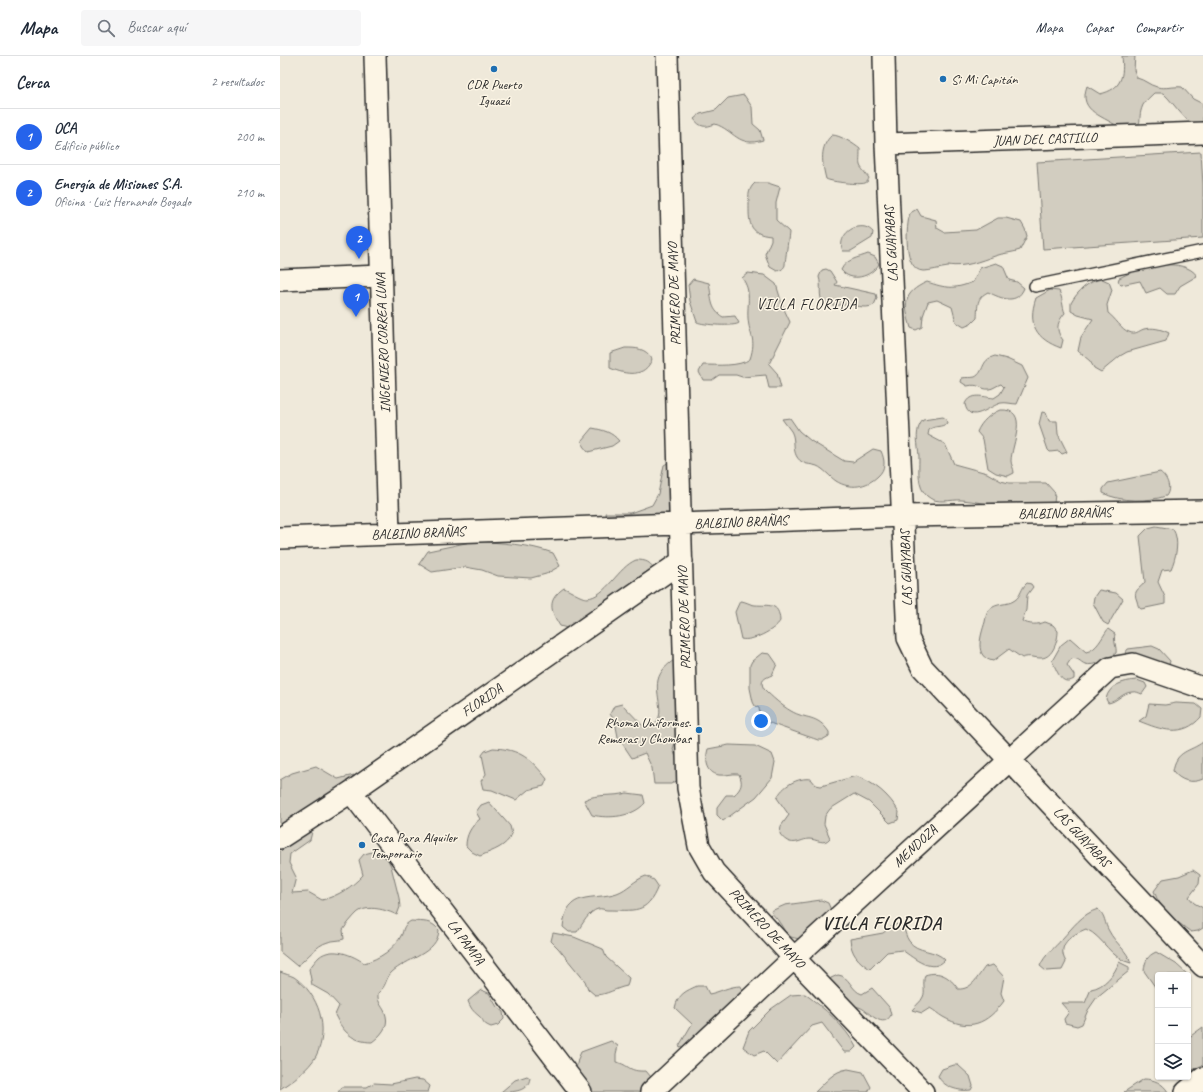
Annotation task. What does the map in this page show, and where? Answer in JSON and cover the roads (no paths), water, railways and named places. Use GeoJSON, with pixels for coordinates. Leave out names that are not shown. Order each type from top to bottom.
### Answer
{"type":"FeatureCollection","features":[{"type":"Feature","properties":{"kind":"street","name":"INGENIERO CORREA LUNA"},"geometry":{"type":"LineString","coordinates":[[375,56],[389,534]]}},
{"type":"Feature","properties":{"kind":"street","name":"PRIMERO DE MAYO"},"geometry":{"type":"LineString","coordinates":[[666,56],[688,788],[699,846],[714,872],[794,958],[923,1092]]}},
{"type":"Feature","properties":{"kind":"street","name":"LAS GUAYABAS"},"geometry":{"type":"LineString","coordinates":[[884,56],[886,144],[904,516],[908,638],[922,667],[1203,966]]}},
{"type":"Feature","properties":{"kind":"street","name":"JUAN DEL CASTILLO"},"geometry":{"type":"LineString","coordinates":[[886,144],[1203,133]]}},
{"type":"Feature","properties":{"kind":"street"},"geometry":{"type":"LineString","coordinates":[[280,280],[381,276]]}},
{"type":"Feature","properties":{"kind":"street","name":"BALBINO BRAÑAS"},"geometry":{"type":"LineString","coordinates":[[280,538],[904,516],[1203,511]]}},
{"type":"Feature","properties":{"kind":"street","name":"FLORIDA"},"geometry":{"type":"LineString","coordinates":[[280,838],[351,792],[682,561]]}},
{"type":"Feature","properties":{"kind":"street","name":"MENDOZA"},"geometry":{"type":"LineString","coordinates":[[652,1092],[794,958],[1009,759],[1110,668],[1133,664],[1203,688]]}},
{"type":"Feature","properties":{"kind":"street","name":"LA PAMPA"},"geometry":{"type":"LineString","coordinates":[[351,792],[581,1092]]}},
{"type":"Feature","properties":{"kind":"street"},"geometry":{"type":"LineString","coordinates":[[1186,1092],[1203,1078]]}},
{"type":"Feature","properties":{"kind":"lane"},"geometry":{"type":"LineString","coordinates":[[1034,286],[1203,251]]}},
{"type":"Feature","properties":{"kind":"place","name":"CDR Puerto Iguazú"},"geometry":{"type":"Point","coordinates":[494,69]}},
{"type":"Feature","properties":{"kind":"place","name":"Si Mi Capitán"},"geometry":{"type":"Point","coordinates":[943,79]}},
{"type":"Feature","properties":{"kind":"place","name":"Energía de Misiones S.A."},"geometry":{"type":"Point","coordinates":[359,259]}},
{"type":"Feature","properties":{"kind":"place","name":"OCA"},"geometry":{"type":"Point","coordinates":[356,317]}},
{"type":"Feature","properties":{"kind":"place","name":"Rhoma Uniformes. Remeras y Chombas"},"geometry":{"type":"Point","coordinates":[699,730]}},
{"type":"Feature","properties":{"kind":"place","name":"Casa Para Alquiler Temporario"},"geometry":{"type":"Point","coordinates":[362,845]}},
{"type":"Feature","properties":{"kind":"district","name":"VILLA FLORIDA"},"geometry":{"type":"Point","coordinates":[807,304]}},
{"type":"Feature","properties":{"kind":"district","name":"VILLA FLORIDA"},"geometry":{"type":"Point","coordinates":[882,923]}}]}
